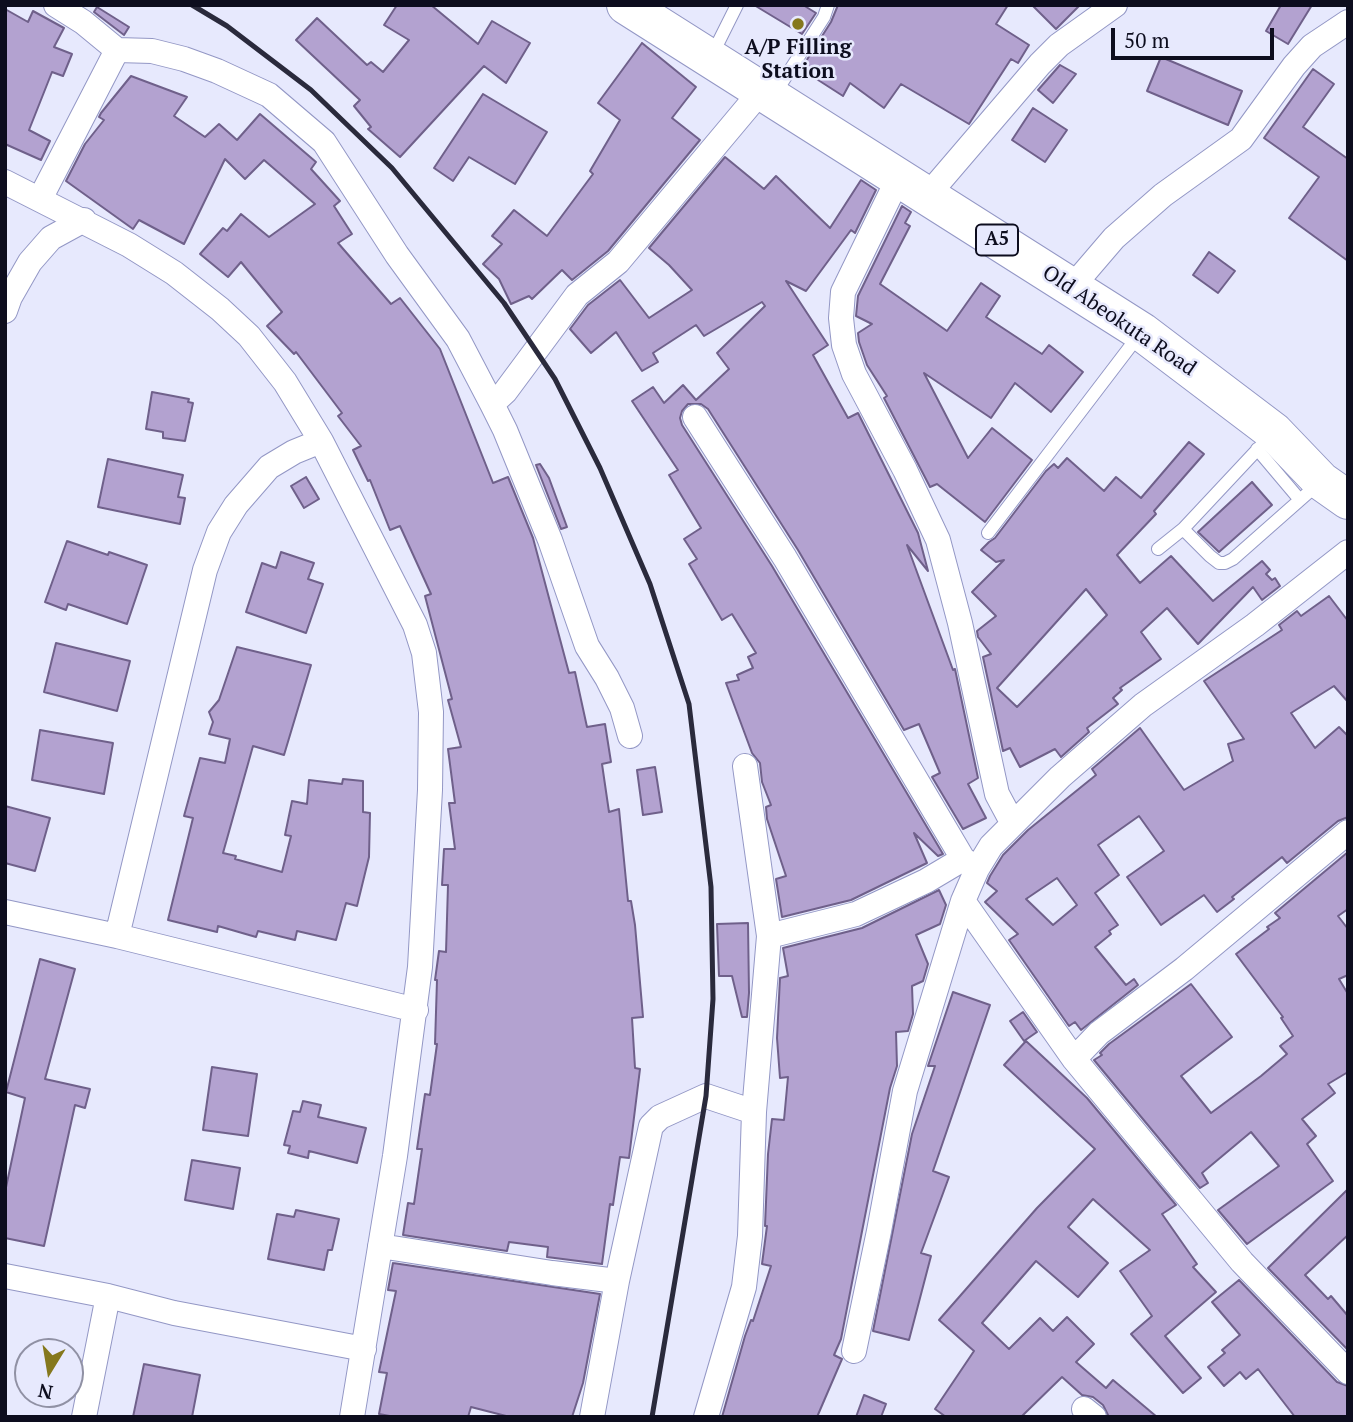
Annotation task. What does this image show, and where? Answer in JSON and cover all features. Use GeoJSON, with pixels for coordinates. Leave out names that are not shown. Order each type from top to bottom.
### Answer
{"type":"FeatureCollection","features":[{"type":"Feature","properties":{"kind":"highway","name":"Old Abeokuta Road"},"geometry":{"type":"LineString","coordinates":[[626,5],[1142,332],[1323,494]]}},
{"type":"Feature","properties":{"kind":"street"},"geometry":{"type":"LineString","coordinates":[[56,5],[83,22],[117,50],[152,51],[184,59],[269,95],[324,142],[397,255],[458,339],[492,404],[550,540],[587,646],[622,708],[630,736]]}},
{"type":"Feature","properties":{"kind":"street"},"geometry":{"type":"LineString","coordinates":[[1012,822],[997,794],[960,623],[938,540],[855,374],[844,345],[841,318],[843,292],[913,187],[1059,46],[1115,5]]}},
{"type":"Feature","properties":{"kind":"street"},"geometry":{"type":"LineString","coordinates":[[1072,288],[1114,238],[1163,195],[1241,139],[1294,66],[1312,47],[1348,22]]}},
{"type":"Feature","properties":{"kind":"street"},"geometry":{"type":"LineString","coordinates":[[40,199],[117,50]]}},
{"type":"Feature","properties":{"kind":"street"},"geometry":{"type":"LineString","coordinates":[[492,404],[505,392],[577,295],[618,262],[767,94]]}},
{"type":"Feature","properties":{"kind":"street"},"geometry":{"type":"LineString","coordinates":[[5,183],[84,220],[174,273],[249,336],[285,382],[321,441],[415,625],[426,664],[430,712],[430,790],[416,1010],[352,1417]]}},
{"type":"Feature","properties":{"kind":"street"},"geometry":{"type":"LineString","coordinates":[[5,311],[30,262],[51,238],[84,220]]}},
{"type":"Feature","properties":{"kind":"street"},"geometry":{"type":"LineString","coordinates":[[695,417],[785,558],[970,864],[963,901],[905,1091],[854,1352]]}},
{"type":"Feature","properties":{"kind":"street"},"geometry":{"type":"LineString","coordinates":[[117,936],[205,570],[219,532],[236,505],[269,467],[294,452],[321,441]]}},
{"type":"Feature","properties":{"kind":"street"},"geometry":{"type":"LineString","coordinates":[[769,936],[856,914],[926,881],[970,864],[1060,777],[1143,705],[1255,625],[1348,552]]}},
{"type":"Feature","properties":{"kind":"street"},"geometry":{"type":"LineString","coordinates":[[706,1417],[744,1287],[750,1236],[754,1112],[769,936],[745,766]]}},
{"type":"Feature","properties":{"kind":"street"},"geometry":{"type":"LineString","coordinates":[[1074,1059],[1099,1033],[1184,970],[1348,831]]}},
{"type":"Feature","properties":{"kind":"street"},"geometry":{"type":"LineString","coordinates":[[963,901],[1074,1059],[1242,1262],[1346,1367]]}},
{"type":"Feature","properties":{"kind":"street"},"geometry":{"type":"LineString","coordinates":[[5,912],[117,936],[416,1010]]}},
{"type":"Feature","properties":{"kind":"street"},"geometry":{"type":"LineString","coordinates":[[592,1417],[617,1281],[651,1126],[660,1117],[706,1097],[754,1112]]}},
{"type":"Feature","properties":{"kind":"street"},"geometry":{"type":"LineString","coordinates":[[380,1246],[617,1281]]}},
{"type":"Feature","properties":{"kind":"street"},"geometry":{"type":"LineString","coordinates":[[5,1276],[108,1296],[174,1313],[364,1349]]}},
{"type":"Feature","properties":{"kind":"street"},"geometry":{"type":"LineString","coordinates":[[84,1417],[108,1296]]}},
{"type":"Feature","properties":{"kind":"lane"},"geometry":{"type":"LineString","coordinates":[[710,59],[737,5]]}},
{"type":"Feature","properties":{"kind":"lane"},"geometry":{"type":"LineString","coordinates":[[767,94],[824,17],[828,5]]}},
{"type":"Feature","properties":{"kind":"lane"},"geometry":{"type":"LineString","coordinates":[[988,533],[1142,332]]}},
{"type":"Feature","properties":{"kind":"lane"},"geometry":{"type":"LineString","coordinates":[[1158,549],[1182,529],[1266,441]]}},
{"type":"Feature","properties":{"kind":"lane"},"geometry":{"type":"LineString","coordinates":[[1182,529],[1210,556],[1225,564],[1323,494]]}},
{"type":"Feature","properties":{"kind":"building"},"geometry":{"type":"Polygon","coordinates":[[[397,5],[431,5],[478,44],[492,21],[530,43],[506,83],[484,66],[400,157],[368,129],[371,127],[354,106],[360,100],[296,40],[317,18],[367,65],[371,62],[383,72],[409,40],[384,25],[397,5]]]}},
{"type":"Feature","properties":{"kind":"building"},"geometry":{"type":"Polygon","coordinates":[[[754,5],[803,5],[816,13],[802,34],[754,5]]]}},
{"type":"Feature","properties":{"kind":"building"},"geometry":{"type":"Polygon","coordinates":[[[838,5],[1008,5],[996,24],[1029,45],[1018,63],[1011,59],[969,124],[901,84],[884,108],[850,83],[843,96],[801,69],[831,22],[838,5]]]}},
{"type":"Feature","properties":{"kind":"building"},"geometry":{"type":"Polygon","coordinates":[[[1032,5],[1080,5],[1056,29],[1032,5]]]}},
{"type":"Feature","properties":{"kind":"building"},"geometry":{"type":"Polygon","coordinates":[[[1281,5],[1312,5],[1288,44],[1266,31],[1281,5]]]}},
{"type":"Feature","properties":{"kind":"building"},"geometry":{"type":"Polygon","coordinates":[[[97,7],[129,27],[124,35],[94,12],[97,7]]]}},
{"type":"Feature","properties":{"kind":"building"},"geometry":{"type":"Polygon","coordinates":[[[5,9],[28,22],[33,11],[64,28],[54,47],[72,54],[63,76],[52,72],[29,130],[50,141],[41,160],[5,144],[5,9]]]}},
{"type":"Feature","properties":{"kind":"building"},"geometry":{"type":"Polygon","coordinates":[[[642,43],[696,87],[672,118],[700,140],[608,251],[572,280],[562,270],[532,299],[529,296],[511,304],[499,279],[483,264],[502,244],[492,236],[514,210],[547,236],[593,174],[590,171],[620,120],[598,103],[642,43]]]}},
{"type":"Feature","properties":{"kind":"building"},"geometry":{"type":"Polygon","coordinates":[[[1161,57],[1242,91],[1228,125],[1147,91],[1161,57]]]}},
{"type":"Feature","properties":{"kind":"building"},"geometry":{"type":"Polygon","coordinates":[[[1060,65],[1076,74],[1053,103],[1038,90],[1060,65]]]}},
{"type":"Feature","properties":{"kind":"building"},"geometry":{"type":"Polygon","coordinates":[[[1313,69],[1334,84],[1303,127],[1348,159],[1348,261],[1289,218],[1319,177],[1264,138],[1313,69]]]}},
{"type":"Feature","properties":{"kind":"building"},"geometry":{"type":"Polygon","coordinates":[[[131,76],[187,97],[174,116],[205,137],[219,124],[237,140],[260,114],[316,162],[311,169],[340,201],[334,206],[352,234],[338,243],[391,304],[400,298],[440,349],[493,483],[508,477],[533,538],[569,673],[575,672],[587,727],[605,724],[611,762],[602,764],[609,812],[619,809],[628,901],[631,901],[635,925],[643,1017],[632,1018],[635,1068],[640,1069],[629,1158],[620,1157],[602,1264],[547,1257],[548,1247],[509,1242],[507,1251],[403,1235],[408,1203],[414,1204],[422,1149],[417,1149],[425,1094],[430,1095],[437,1044],[435,980],[439,951],[446,952],[448,885],[442,885],[444,849],[455,849],[449,803],[455,803],[448,749],[461,747],[448,700],[452,699],[425,596],[431,594],[400,526],[390,530],[370,480],[368,481],[353,450],[361,446],[338,416],[342,413],[296,352],[294,354],[267,326],[282,312],[241,262],[228,277],[200,254],[223,228],[227,231],[241,214],[269,237],[315,204],[264,160],[245,179],[225,159],[184,244],[139,220],[133,229],[66,181],[85,144],[104,120],[99,117],[101,113],[131,76]]]}},
{"type":"Feature","properties":{"kind":"building"},"geometry":{"type":"Polygon","coordinates":[[[483,94],[547,132],[515,184],[469,157],[453,181],[434,168],[483,94]]]}},
{"type":"Feature","properties":{"kind":"building"},"geometry":{"type":"Polygon","coordinates":[[[1033,108],[1067,130],[1045,162],[1012,140],[1033,108]]]}},
{"type":"Feature","properties":{"kind":"building"},"geometry":{"type":"Polygon","coordinates":[[[725,157],[764,189],[776,176],[830,228],[861,180],[876,190],[855,233],[851,230],[806,291],[786,281],[828,345],[813,355],[848,418],[858,413],[918,533],[928,571],[907,545],[953,670],[955,669],[978,778],[968,784],[986,818],[963,829],[932,777],[940,773],[919,724],[904,730],[798,550],[708,409],[701,404],[688,404],[680,418],[682,425],[772,566],[943,854],[938,856],[914,833],[927,863],[851,900],[782,917],[776,879],[786,876],[767,819],[766,807],[771,805],[762,782],[760,763],[752,753],[726,683],[739,680],[737,675],[753,668],[748,657],[756,653],[732,614],[722,620],[689,564],[697,559],[684,539],[701,528],[669,475],[678,470],[632,401],[653,387],[664,403],[683,385],[696,400],[729,369],[717,353],[765,306],[762,302],[704,336],[696,325],[653,353],[658,362],[642,371],[616,332],[591,353],[570,329],[588,305],[620,280],[649,318],[692,290],[649,248],[725,157]]]}},
{"type":"Feature","properties":{"kind":"building"},"geometry":{"type":"Polygon","coordinates":[[[902,206],[911,212],[905,223],[910,226],[880,284],[947,331],[981,283],[1000,296],[986,317],[1042,354],[1049,345],[1083,372],[1051,412],[1015,383],[991,418],[924,373],[968,458],[992,428],[1032,460],[985,522],[937,484],[930,487],[884,398],[887,396],[867,365],[859,342],[858,333],[872,324],[856,316],[858,296],[902,206]]]}},
{"type":"Feature","properties":{"kind":"building"},"geometry":{"type":"Polygon","coordinates":[[[1209,252],[1235,271],[1218,293],[1193,275],[1209,252]]]}},
{"type":"Feature","properties":{"kind":"building"},"geometry":{"type":"Polygon","coordinates":[[[152,392],[189,399],[188,402],[193,403],[185,441],[163,438],[163,432],[146,429],[152,392]]]}},
{"type":"Feature","properties":{"kind":"building"},"geometry":{"type":"Polygon","coordinates":[[[1189,442],[1204,454],[1154,511],[1156,514],[1117,555],[1140,583],[1171,556],[1213,601],[1262,561],[1270,570],[1266,574],[1272,580],[1275,578],[1280,586],[1262,600],[1253,587],[1198,644],[1167,608],[1141,632],[1161,659],[1120,688],[1122,690],[1113,698],[1118,704],[1087,728],[1089,732],[1061,757],[1055,749],[1020,767],[1010,748],[1003,751],[983,657],[991,654],[978,637],[977,631],[996,616],[972,592],[1004,560],[996,562],[981,550],[995,538],[1046,471],[1054,464],[1058,468],[1067,458],[1104,491],[1116,477],[1141,498],[1189,442]],[[1086,589],[997,688],[1017,707],[1107,615],[1086,589]]]}},
{"type":"Feature","properties":{"kind":"building"},"geometry":{"type":"Polygon","coordinates":[[[108,459],[183,475],[178,497],[185,498],[180,524],[98,507],[108,459]]]}},
{"type":"Feature","properties":{"kind":"building"},"geometry":{"type":"Polygon","coordinates":[[[540,464],[549,478],[567,527],[561,529],[536,465],[540,464]]]}},
{"type":"Feature","properties":{"kind":"building"},"geometry":{"type":"Polygon","coordinates":[[[306,477],[319,499],[304,508],[291,486],[306,477]]]}},
{"type":"Feature","properties":{"kind":"building"},"geometry":{"type":"Polygon","coordinates":[[[1252,482],[1272,505],[1219,552],[1198,532],[1252,482]]]}},
{"type":"Feature","properties":{"kind":"building"},"geometry":{"type":"Polygon","coordinates":[[[67,541],[147,565],[127,624],[68,604],[66,610],[45,602],[67,541]]]}},
{"type":"Feature","properties":{"kind":"building"},"geometry":{"type":"Polygon","coordinates":[[[281,552],[314,563],[308,579],[323,584],[306,633],[246,612],[262,563],[276,568],[281,552]]]}},
{"type":"Feature","properties":{"kind":"building"},"geometry":{"type":"Polygon","coordinates":[[[1329,596],[1348,621],[1348,702],[1334,686],[1291,713],[1315,748],[1339,727],[1348,736],[1348,817],[1338,821],[1287,863],[1282,857],[1217,912],[1204,895],[1161,925],[1127,877],[1164,851],[1139,816],[1098,845],[1119,875],[1095,893],[1118,925],[1095,947],[1126,985],[1134,979],[1138,985],[1081,1030],[1075,1022],[1069,1026],[1009,940],[1018,934],[985,902],[997,891],[987,883],[990,876],[1003,855],[1028,830],[1096,775],[1092,769],[1140,728],[1184,790],[1233,761],[1228,744],[1244,739],[1204,681],[1282,630],[1279,625],[1297,611],[1301,616],[1329,596]],[[1057,878],[1026,899],[1053,925],[1077,905],[1057,878]]]}},
{"type":"Feature","properties":{"kind":"building"},"geometry":{"type":"Polygon","coordinates":[[[56,643],[130,661],[117,711],[44,692],[56,643]]]}},
{"type":"Feature","properties":{"kind":"building"},"geometry":{"type":"Polygon","coordinates":[[[237,647],[311,665],[284,755],[253,746],[223,853],[282,872],[291,836],[285,835],[292,801],[307,804],[309,780],[342,784],[343,779],[363,781],[363,812],[370,813],[369,857],[357,906],[346,903],[336,940],[297,931],[295,940],[258,931],[256,937],[218,926],[217,932],[168,920],[193,818],[184,816],[200,758],[225,763],[230,739],[209,734],[213,722],[209,712],[219,700],[237,647]]]}},
{"type":"Feature","properties":{"kind":"building"},"geometry":{"type":"Polygon","coordinates":[[[40,730],[113,743],[104,794],[32,780],[40,730]]]}},
{"type":"Feature","properties":{"kind":"building"},"geometry":{"type":"Polygon","coordinates":[[[655,767],[662,812],[643,815],[637,770],[655,767]]]}},
{"type":"Feature","properties":{"kind":"building"},"geometry":{"type":"Polygon","coordinates":[[[5,806],[50,818],[35,871],[5,863],[5,806]]]}},
{"type":"Feature","properties":{"kind":"building"},"geometry":{"type":"Polygon","coordinates":[[[1348,852],[1348,909],[1338,916],[1348,929],[1348,975],[1339,979],[1348,994],[1348,1072],[1328,1084],[1335,1093],[1302,1119],[1316,1136],[1307,1144],[1333,1181],[1247,1244],[1218,1210],[1279,1166],[1251,1132],[1202,1173],[1208,1183],[1200,1188],[1094,1060],[1102,1055],[1100,1053],[1109,1044],[1191,984],[1232,1037],[1181,1076],[1211,1113],[1261,1076],[1287,1054],[1280,1046],[1293,1036],[1281,1018],[1283,1017],[1236,954],[1280,918],[1275,913],[1348,852]]]}},
{"type":"Feature","properties":{"kind":"building"},"geometry":{"type":"Polygon","coordinates":[[[939,890],[946,905],[940,924],[916,935],[928,964],[923,981],[912,986],[913,1014],[908,1031],[896,1032],[897,1066],[890,1088],[841,1339],[834,1355],[842,1359],[817,1417],[722,1417],[745,1336],[751,1320],[753,1321],[771,1266],[762,1264],[767,1226],[768,1154],[772,1119],[784,1120],[788,1077],[780,1078],[777,1038],[780,978],[788,976],[783,948],[862,928],[939,890]]]}},
{"type":"Feature","properties":{"kind":"building"},"geometry":{"type":"Polygon","coordinates":[[[748,923],[749,993],[747,1017],[742,1017],[732,976],[719,976],[717,924],[748,923]]]}},
{"type":"Feature","properties":{"kind":"building"},"geometry":{"type":"Polygon","coordinates":[[[40,959],[75,969],[45,1079],[90,1089],[85,1108],[75,1105],[44,1246],[5,1238],[5,1192],[25,1098],[6,1092],[40,959]]]}},
{"type":"Feature","properties":{"kind":"building"},"geometry":{"type":"Polygon","coordinates":[[[953,992],[990,1005],[933,1171],[949,1177],[921,1253],[931,1256],[909,1340],[873,1331],[912,1134],[935,1066],[928,1066],[953,992]]]}},
{"type":"Feature","properties":{"kind":"building"},"geometry":{"type":"Polygon","coordinates":[[[1023,1012],[1037,1032],[1024,1041],[1010,1021],[1023,1012]]]}},
{"type":"Feature","properties":{"kind":"building"},"geometry":{"type":"Polygon","coordinates":[[[1026,1041],[1087,1098],[1176,1205],[1162,1214],[1197,1264],[1193,1267],[1216,1292],[1165,1336],[1201,1378],[1183,1393],[1131,1334],[1152,1316],[1120,1271],[1150,1250],[1093,1199],[1068,1227],[1108,1263],[1078,1297],[1036,1261],[982,1323],[1009,1349],[1040,1318],[1053,1331],[1067,1317],[1094,1344],[1076,1362],[1106,1388],[1113,1380],[1157,1417],[1109,1417],[1103,1405],[1093,1397],[1082,1395],[1062,1377],[1021,1417],[946,1417],[935,1409],[974,1351],[939,1320],[1037,1208],[1095,1149],[1004,1065],[1026,1041]]]}},
{"type":"Feature","properties":{"kind":"building"},"geometry":{"type":"Polygon","coordinates":[[[212,1067],[257,1074],[248,1136],[203,1130],[212,1067]]]}},
{"type":"Feature","properties":{"kind":"building"},"geometry":{"type":"Polygon","coordinates":[[[303,1101],[321,1105],[318,1117],[366,1128],[357,1163],[309,1151],[308,1158],[288,1153],[290,1146],[284,1145],[293,1111],[300,1112],[303,1101]]]}},
{"type":"Feature","properties":{"kind":"building"},"geometry":{"type":"Polygon","coordinates":[[[192,1160],[240,1168],[233,1209],[185,1200],[192,1160]]]}},
{"type":"Feature","properties":{"kind":"building"},"geometry":{"type":"Polygon","coordinates":[[[1348,1189],[1348,1235],[1305,1275],[1328,1299],[1331,1296],[1348,1316],[1348,1350],[1268,1268],[1348,1189]]]}},
{"type":"Feature","properties":{"kind":"building"},"geometry":{"type":"Polygon","coordinates":[[[296,1210],[339,1219],[324,1270],[268,1259],[277,1214],[294,1217],[296,1210]]]}},
{"type":"Feature","properties":{"kind":"building"},"geometry":{"type":"Polygon","coordinates":[[[393,1263],[600,1294],[583,1383],[572,1417],[510,1417],[471,1407],[468,1417],[395,1417],[379,1414],[387,1373],[379,1372],[396,1291],[388,1290],[393,1263]]]}},
{"type":"Feature","properties":{"kind":"building"},"geometry":{"type":"Polygon","coordinates":[[[1239,1280],[1337,1382],[1348,1386],[1348,1417],[1295,1417],[1258,1369],[1246,1379],[1240,1372],[1224,1386],[1208,1367],[1225,1353],[1222,1350],[1240,1335],[1212,1302],[1239,1280]]]}},
{"type":"Feature","properties":{"kind":"building"},"geometry":{"type":"Polygon","coordinates":[[[144,1364],[200,1375],[192,1417],[133,1417],[144,1364]]]}},
{"type":"Feature","properties":{"kind":"building"},"geometry":{"type":"Polygon","coordinates":[[[864,1395],[886,1404],[881,1417],[856,1417],[864,1395]]]}},
{"type":"Feature","properties":{"kind":"railway"},"geometry":{"type":"LineString","coordinates":[[192,5],[227,26],[311,90],[392,168],[504,303],[555,379],[600,468],[650,584],[689,704],[711,887],[713,999],[706,1096],[652,1417]]}},
{"type":"Feature","properties":{"kind":"place","name":"A/P Filling Station"},"geometry":{"type":"Point","coordinates":[798,24]}}]}
